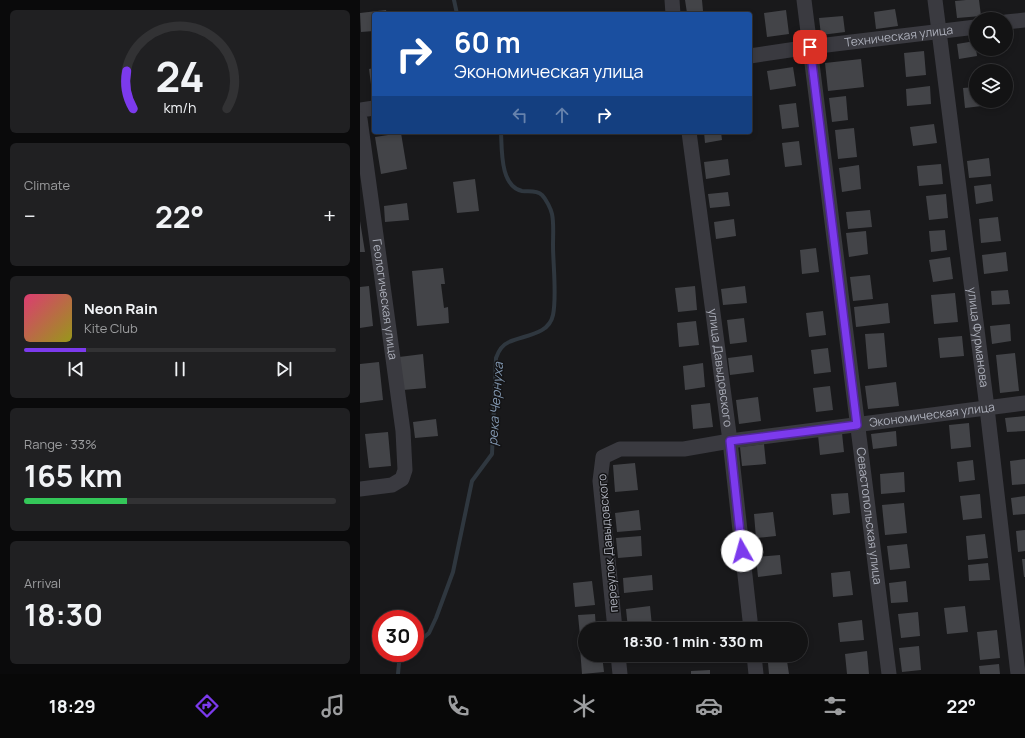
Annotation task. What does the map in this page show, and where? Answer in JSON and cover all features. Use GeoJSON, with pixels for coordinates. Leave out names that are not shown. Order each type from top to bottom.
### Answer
{"type":"FeatureCollection","features":[{"type":"Feature","properties":{"kind":"street"},"geometry":{"type":"LineString","coordinates":[[672,0],[673,12]]}},
{"type":"Feature","properties":{"kind":"street","name":"Севастопольская улица"},"geometry":{"type":"LineString","coordinates":[[804,0],[889,674]]}},
{"type":"Feature","properties":{"kind":"street","name":"улица Фурманова"},"geometry":{"type":"LineString","coordinates":[[936,0],[987,408],[1018,674]]}},
{"type":"Feature","properties":{"kind":"street"},"geometry":{"type":"LineString","coordinates":[[1013,21],[1025,20]]}},
{"type":"Feature","properties":{"kind":"street","name":"Техническая улица"},"geometry":{"type":"LineString","coordinates":[[752,56],[969,27]]}},
{"type":"Feature","properties":{"kind":"street"},"geometry":{"type":"LineString","coordinates":[[360,110],[372,108]]}},
{"type":"Feature","properties":{"kind":"street","name":"Геологическая улица"},"geometry":{"type":"LineString","coordinates":[[360,119],[403,431],[405,470],[402,479],[392,485],[360,489]]}},
{"type":"Feature","properties":{"kind":"street","name":"улица Давыдовского"},"geometry":{"type":"LineString","coordinates":[[689,134],[730,441],[750,622]]}},
{"type":"Feature","properties":{"kind":"street","name":"Экономическая улица"},"geometry":{"type":"LineString","coordinates":[[603,457],[620,449],[684,449],[730,441],[1025,403]]}},
{"type":"Feature","properties":{"kind":"street","name":"переулок Давыдовского"},"geometry":{"type":"LineString","coordinates":[[603,457],[600,482],[614,622]]}},
{"type":"Feature","properties":{"kind":"street"},"geometry":{"type":"LineString","coordinates":[[619,662],[620,674]]}},
{"type":"Feature","properties":{"kind":"street"},"geometry":{"type":"LineString","coordinates":[[755,662],[756,674]]}},
{"type":"Feature","properties":{"kind":"building"},"geometry":{"type":"Polygon","coordinates":[[[685,0],[702,0],[703,11],[687,12],[685,0]]]}},
{"type":"Feature","properties":{"kind":"building"},"geometry":{"type":"Polygon","coordinates":[[[979,0],[980,12],[969,12],[969,17],[957,18],[955,1],[979,0]]]}},
{"type":"Feature","properties":{"kind":"building"},"geometry":{"type":"Polygon","coordinates":[[[895,9],[898,26],[876,29],[874,12],[895,9]]]}},
{"type":"Feature","properties":{"kind":"building"},"geometry":{"type":"Polygon","coordinates":[[[386,10],[386,12],[372,12],[372,31],[361,32],[360,13],[386,10]]]}},
{"type":"Feature","properties":{"kind":"building"},"geometry":{"type":"Polygon","coordinates":[[[786,10],[789,34],[767,37],[764,13],[786,10]]]}},
{"type":"Feature","properties":{"kind":"building"},"geometry":{"type":"Polygon","coordinates":[[[843,16],[845,32],[821,35],[819,18],[843,16]]]}},
{"type":"Feature","properties":{"kind":"building"},"geometry":{"type":"Polygon","coordinates":[[[969,42],[969,56],[977,56],[959,59],[957,44],[969,42]]]}},
{"type":"Feature","properties":{"kind":"building"},"geometry":{"type":"Polygon","coordinates":[[[924,51],[926,75],[906,77],[904,53],[924,51]]]}},
{"type":"Feature","properties":{"kind":"building"},"geometry":{"type":"Polygon","coordinates":[[[861,59],[864,87],[828,91],[825,63],[861,59]]]}},
{"type":"Feature","properties":{"kind":"building"},"geometry":{"type":"Polygon","coordinates":[[[793,67],[796,86],[770,90],[767,71],[793,67]]]}},
{"type":"Feature","properties":{"kind":"building"},"geometry":{"type":"Polygon","coordinates":[[[372,68],[372,92],[369,69],[372,68]]]}},
{"type":"Feature","properties":{"kind":"building"},"geometry":{"type":"Polygon","coordinates":[[[930,86],[931,104],[907,106],[906,89],[930,86]]]}},
{"type":"Feature","properties":{"kind":"building"},"geometry":{"type":"Polygon","coordinates":[[[963,88],[969,88],[969,108],[965,108],[963,88]]]}},
{"type":"Feature","properties":{"kind":"building"},"geometry":{"type":"Polygon","coordinates":[[[846,96],[848,120],[832,122],[829,98],[846,96]]]}},
{"type":"Feature","properties":{"kind":"building"},"geometry":{"type":"Polygon","coordinates":[[[796,103],[799,127],[782,129],[779,105],[796,103]]]}},
{"type":"Feature","properties":{"kind":"building"},"geometry":{"type":"Polygon","coordinates":[[[934,124],[937,143],[913,146],[910,127],[934,124]]]}},
{"type":"Feature","properties":{"kind":"building"},"geometry":{"type":"Polygon","coordinates":[[[854,128],[857,157],[838,159],[835,130],[854,128]]]}},
{"type":"Feature","properties":{"kind":"building"},"geometry":{"type":"Polygon","coordinates":[[[401,134],[407,169],[381,174],[375,137],[401,134]]]}},
{"type":"Feature","properties":{"kind":"building"},"geometry":{"type":"Polygon","coordinates":[[[704,134],[721,134],[722,140],[705,143],[704,134]]]}},
{"type":"Feature","properties":{"kind":"building"},"geometry":{"type":"Polygon","coordinates":[[[799,141],[802,165],[785,167],[782,143],[799,141]]]}},
{"type":"Feature","properties":{"kind":"building"},"geometry":{"type":"Polygon","coordinates":[[[989,158],[991,176],[969,178],[967,161],[989,158]]]}},
{"type":"Feature","properties":{"kind":"building"},"geometry":{"type":"Polygon","coordinates":[[[728,159],[730,175],[706,179],[704,162],[728,159]]]}},
{"type":"Feature","properties":{"kind":"building"},"geometry":{"type":"Polygon","coordinates":[[[941,164],[943,184],[919,186],[917,166],[941,164]]]}},
{"type":"Feature","properties":{"kind":"building"},"geometry":{"type":"Polygon","coordinates":[[[859,165],[861,189],[842,192],[839,168],[859,165]]]}},
{"type":"Feature","properties":{"kind":"building"},"geometry":{"type":"Polygon","coordinates":[[[475,179],[479,211],[457,213],[453,182],[475,179]]]}},
{"type":"Feature","properties":{"kind":"building"},"geometry":{"type":"Polygon","coordinates":[[[991,184],[993,201],[976,204],[974,186],[991,184]]]}},
{"type":"Feature","properties":{"kind":"building"},"geometry":{"type":"Polygon","coordinates":[[[728,192],[730,206],[710,208],[708,194],[728,192]]]}},
{"type":"Feature","properties":{"kind":"building"},"geometry":{"type":"Polygon","coordinates":[[[946,194],[948,218],[929,220],[926,196],[946,194]]]}},
{"type":"Feature","properties":{"kind":"building"},"geometry":{"type":"Polygon","coordinates":[[[407,203],[409,220],[385,222],[384,206],[407,203]]]}},
{"type":"Feature","properties":{"kind":"building"},"geometry":{"type":"Polygon","coordinates":[[[870,210],[872,227],[848,229],[846,212],[870,210]]]}},
{"type":"Feature","properties":{"kind":"building"},"geometry":{"type":"Polygon","coordinates":[[[998,217],[1001,241],[981,243],[979,219],[998,217]]]}},
{"type":"Feature","properties":{"kind":"building"},"geometry":{"type":"Polygon","coordinates":[[[734,219],[736,236],[716,239],[714,222],[734,219]]]}},
{"type":"Feature","properties":{"kind":"building"},"geometry":{"type":"Polygon","coordinates":[[[360,221],[365,252],[360,252],[360,221]]]}},
{"type":"Feature","properties":{"kind":"building"},"geometry":{"type":"Polygon","coordinates":[[[945,230],[947,250],[931,252],[929,231],[945,230]]]}},
{"type":"Feature","properties":{"kind":"building"},"geometry":{"type":"Polygon","coordinates":[[[866,231],[868,254],[849,257],[846,233],[866,231]]]}},
{"type":"Feature","properties":{"kind":"building"},"geometry":{"type":"Polygon","coordinates":[[[816,248],[819,272],[802,274],[800,250],[816,248]]]}},
{"type":"Feature","properties":{"kind":"building"},"geometry":{"type":"Polygon","coordinates":[[[1006,252],[1008,271],[984,274],[982,255],[1006,252]]]}},
{"type":"Feature","properties":{"kind":"building"},"geometry":{"type":"Polygon","coordinates":[[[950,257],[953,279],[933,282],[929,260],[950,257]]]}},
{"type":"Feature","properties":{"kind":"building"},"geometry":{"type":"Polygon","coordinates":[[[443,268],[445,284],[441,284],[444,308],[448,307],[449,323],[417,326],[412,271],[443,268]]]}},
{"type":"Feature","properties":{"kind":"building"},"geometry":{"type":"Polygon","coordinates":[[[870,275],[873,299],[853,301],[850,277],[870,275]]]}},
{"type":"Feature","properties":{"kind":"building"},"geometry":{"type":"Polygon","coordinates":[[[369,286],[373,326],[360,328],[360,287],[369,286]]]}},
{"type":"Feature","properties":{"kind":"building"},"geometry":{"type":"Polygon","coordinates":[[[695,286],[697,310],[678,312],[675,288],[695,286]]]}},
{"type":"Feature","properties":{"kind":"building"},"geometry":{"type":"Polygon","coordinates":[[[745,286],[747,303],[723,305],[721,289],[745,286]]]}},
{"type":"Feature","properties":{"kind":"building"},"geometry":{"type":"Polygon","coordinates":[[[1008,290],[1010,304],[992,305],[991,291],[1008,290]]]}},
{"type":"Feature","properties":{"kind":"building"},"geometry":{"type":"Polygon","coordinates":[[[955,293],[958,322],[934,324],[931,295],[955,293]]]}},
{"type":"Feature","properties":{"kind":"building"},"geometry":{"type":"Polygon","coordinates":[[[888,303],[890,323],[856,327],[854,307],[888,303]]]}},
{"type":"Feature","properties":{"kind":"building"},"geometry":{"type":"Polygon","coordinates":[[[823,311],[826,335],[809,337],[806,313],[823,311]]]}},
{"type":"Feature","properties":{"kind":"building"},"geometry":{"type":"Polygon","coordinates":[[[744,318],[747,342],[730,344],[727,320],[744,318]]]}},
{"type":"Feature","properties":{"kind":"building"},"geometry":{"type":"Polygon","coordinates":[[[696,321],[699,345],[679,347],[677,323],[696,321]]]}},
{"type":"Feature","properties":{"kind":"building"},"geometry":{"type":"Polygon","coordinates":[[[1010,324],[1011,341],[992,344],[990,326],[1010,324]]]}},
{"type":"Feature","properties":{"kind":"building"},"geometry":{"type":"Polygon","coordinates":[[[884,333],[887,367],[868,369],[865,334],[884,333]]]}},
{"type":"Feature","properties":{"kind":"building"},"geometry":{"type":"Polygon","coordinates":[[[962,336],[964,356],[940,358],[938,338],[962,336]]]}},
{"type":"Feature","properties":{"kind":"building"},"geometry":{"type":"Polygon","coordinates":[[[828,348],[831,372],[814,374],[811,350],[828,348]]]}},
{"type":"Feature","properties":{"kind":"building"},"geometry":{"type":"Polygon","coordinates":[[[1015,353],[1019,391],[1000,393],[996,355],[1015,353]]]}},
{"type":"Feature","properties":{"kind":"building"},"geometry":{"type":"Polygon","coordinates":[[[423,354],[426,388],[403,390],[399,357],[423,354]]]}},
{"type":"Feature","properties":{"kind":"building"},"geometry":{"type":"Polygon","coordinates":[[[752,355],[754,372],[730,375],[728,358],[752,355]]]}},
{"type":"Feature","properties":{"kind":"building"},"geometry":{"type":"Polygon","coordinates":[[[379,362],[383,400],[360,403],[360,364],[379,362]]]}},
{"type":"Feature","properties":{"kind":"building"},"geometry":{"type":"Polygon","coordinates":[[[703,363],[705,387],[685,390],[683,366],[703,363]]]}},
{"type":"Feature","properties":{"kind":"building"},"geometry":{"type":"Polygon","coordinates":[[[896,382],[899,406],[868,409],[865,386],[896,382]]]}},
{"type":"Feature","properties":{"kind":"building"},"geometry":{"type":"Polygon","coordinates":[[[830,386],[833,410],[816,412],[813,388],[830,386]]]}},
{"type":"Feature","properties":{"kind":"building"},"geometry":{"type":"Polygon","coordinates":[[[758,397],[761,421],[739,424],[736,400],[758,397]]]}},
{"type":"Feature","properties":{"kind":"building"},"geometry":{"type":"Polygon","coordinates":[[[710,403],[713,427],[693,429],[691,405],[710,403]]]}},
{"type":"Feature","properties":{"kind":"building"},"geometry":{"type":"Polygon","coordinates":[[[1025,416],[1025,431],[1007,432],[1005,418],[1025,416]]]}},
{"type":"Feature","properties":{"kind":"building"},"geometry":{"type":"Polygon","coordinates":[[[436,419],[438,436],[415,438],[413,422],[436,419]]]}},
{"type":"Feature","properties":{"kind":"building"},"geometry":{"type":"Polygon","coordinates":[[[969,423],[971,447],[951,449],[949,425],[969,423]]]}},
{"type":"Feature","properties":{"kind":"building"},"geometry":{"type":"Polygon","coordinates":[[[896,431],[897,446],[873,449],[871,434],[896,431]]]}},
{"type":"Feature","properties":{"kind":"building"},"geometry":{"type":"Polygon","coordinates":[[[388,432],[391,466],[369,468],[365,434],[388,432]]]}},
{"type":"Feature","properties":{"kind":"building"},"geometry":{"type":"Polygon","coordinates":[[[842,433],[844,452],[820,455],[818,435],[842,433]]]}},
{"type":"Feature","properties":{"kind":"building"},"geometry":{"type":"Polygon","coordinates":[[[764,444],[766,464],[742,466],[740,447],[764,444]]]}},
{"type":"Feature","properties":{"kind":"building"},"geometry":{"type":"Polygon","coordinates":[[[1025,459],[1025,484],[1012,485],[1010,461],[1025,459]]]}},
{"type":"Feature","properties":{"kind":"building"},"geometry":{"type":"Polygon","coordinates":[[[973,460],[975,480],[959,482],[957,462],[973,460]]]}},
{"type":"Feature","properties":{"kind":"building"},"geometry":{"type":"Polygon","coordinates":[[[635,463],[638,490],[615,492],[613,465],[635,463]]]}},
{"type":"Feature","properties":{"kind":"building"},"geometry":{"type":"Polygon","coordinates":[[[904,472],[905,492],[881,494],[880,474],[904,472]]]}},
{"type":"Feature","properties":{"kind":"building"},"geometry":{"type":"Polygon","coordinates":[[[848,493],[850,513],[833,515],[831,494],[848,493]]]}},
{"type":"Feature","properties":{"kind":"building"},"geometry":{"type":"Polygon","coordinates":[[[980,494],[982,518],[963,520],[960,496],[980,494]]]}},
{"type":"Feature","properties":{"kind":"building"},"geometry":{"type":"Polygon","coordinates":[[[1025,496],[1025,514],[1013,515],[1011,498],[1025,496]]]}},
{"type":"Feature","properties":{"kind":"building"},"geometry":{"type":"Polygon","coordinates":[[[904,503],[907,533],[885,535],[882,505],[904,503]]]}},
{"type":"Feature","properties":{"kind":"building"},"geometry":{"type":"Polygon","coordinates":[[[639,510],[641,530],[617,532],[615,513],[639,510]]]}},
{"type":"Feature","properties":{"kind":"building"},"geometry":{"type":"Polygon","coordinates":[[[773,512],[776,536],[756,538],[754,514],[773,512]]]}},
{"type":"Feature","properties":{"kind":"building"},"geometry":{"type":"Polygon","coordinates":[[[1025,530],[1025,551],[1018,552],[1016,531],[1025,530]]]}},
{"type":"Feature","properties":{"kind":"building"},"geometry":{"type":"Polygon","coordinates":[[[985,534],[988,558],[968,560],[966,536],[985,534]]]}},
{"type":"Feature","properties":{"kind":"building"},"geometry":{"type":"Polygon","coordinates":[[[641,536],[642,556],[618,558],[616,538],[641,536]]]}},
{"type":"Feature","properties":{"kind":"building"},"geometry":{"type":"Polygon","coordinates":[[[907,544],[910,568],[890,570],[887,546],[907,544]]]}},
{"type":"Feature","properties":{"kind":"building"},"geometry":{"type":"Polygon","coordinates":[[[780,555],[782,574],[758,577],[756,557],[780,555]]]}},
{"type":"Feature","properties":{"kind":"building"},"geometry":{"type":"Polygon","coordinates":[[[1022,559],[1025,559],[1025,577],[1024,577],[1022,559]]]}},
{"type":"Feature","properties":{"kind":"building"},"geometry":{"type":"Polygon","coordinates":[[[988,563],[990,580],[969,581],[968,565],[988,563]]]}},
{"type":"Feature","properties":{"kind":"building"},"geometry":{"type":"Polygon","coordinates":[[[850,571],[853,595],[833,597],[831,573],[850,571]]]}},
{"type":"Feature","properties":{"kind":"building"},"geometry":{"type":"Polygon","coordinates":[[[652,575],[653,590],[624,593],[623,578],[652,575]]]}},
{"type":"Feature","properties":{"kind":"building"},"geometry":{"type":"Polygon","coordinates":[[[592,581],[595,605],[575,607],[573,583],[592,581]]]}},
{"type":"Feature","properties":{"kind":"building"},"geometry":{"type":"Polygon","coordinates":[[[906,581],[908,602],[891,603],[889,583],[906,581]]]}},
{"type":"Feature","properties":{"kind":"building"},"geometry":{"type":"Polygon","coordinates":[[[650,606],[652,622],[627,622],[626,609],[650,606]]]}},
{"type":"Feature","properties":{"kind":"building"},"geometry":{"type":"Polygon","coordinates":[[[965,606],[968,632],[947,634],[944,608],[965,606]]]}},
{"type":"Feature","properties":{"kind":"building"},"geometry":{"type":"Polygon","coordinates":[[[918,612],[920,636],[901,638],[898,614],[918,612]]]}},
{"type":"Feature","properties":{"kind":"building"},"geometry":{"type":"Polygon","coordinates":[[[595,614],[596,622],[579,622],[578,615],[595,614]]]}},
{"type":"Feature","properties":{"kind":"building"},"geometry":{"type":"Polygon","coordinates":[[[862,620],[864,640],[840,642],[838,623],[862,620]]]}},
{"type":"Feature","properties":{"kind":"building"},"geometry":{"type":"Polygon","coordinates":[[[997,630],[1000,658],[980,660],[977,632],[997,630]]]}},
{"type":"Feature","properties":{"kind":"building"},"geometry":{"type":"Polygon","coordinates":[[[919,646],[921,670],[902,672],[899,648],[919,646]]]}},
{"type":"Feature","properties":{"kind":"building"},"geometry":{"type":"Polygon","coordinates":[[[867,651],[869,674],[847,674],[845,654],[867,651]]]}},
{"type":"Feature","properties":{"kind":"building"},"geometry":{"type":"Polygon","coordinates":[[[581,662],[603,662],[604,672],[582,674],[581,662]]]}},
{"type":"Feature","properties":{"kind":"building"},"geometry":{"type":"Polygon","coordinates":[[[787,662],[789,674],[769,674],[768,663],[787,662]]]}},
{"type":"Feature","properties":{"kind":"building"},"geometry":{"type":"Polygon","coordinates":[[[999,664],[1000,674],[980,674],[979,666],[999,664]]]}},
{"type":"Feature","properties":{"kind":"building"},"geometry":{"type":"Polygon","coordinates":[[[710,670],[710,674],[691,674],[691,671],[710,670]]]}},
{"type":"Feature","properties":{"kind":"waterway","name":"река Чернуха"},"geometry":{"type":"LineString","coordinates":[[454,0],[457,12]]}},
{"type":"Feature","properties":{"kind":"waterway","name":"река Чернуха"},"geometry":{"type":"LineString","coordinates":[[424,637],[429,633],[436,618],[453,572],[472,481],[492,454],[496,358],[501,349],[507,343],[547,327],[551,322],[553,315],[555,290],[553,218],[547,201],[540,193],[522,191],[515,188],[510,182],[506,175],[502,157],[501,134]]}},
{"type":"Feature","properties":{"kind":"waterway","name":"река Чернуха"},"geometry":{"type":"LineString","coordinates":[[398,674],[399,662]]}},
{"type":"Feature","properties":{"kind":"route"},"geometry":{"type":"LineString","coordinates":[[742,551],[730,441],[857,425],[810,47]]}}]}
